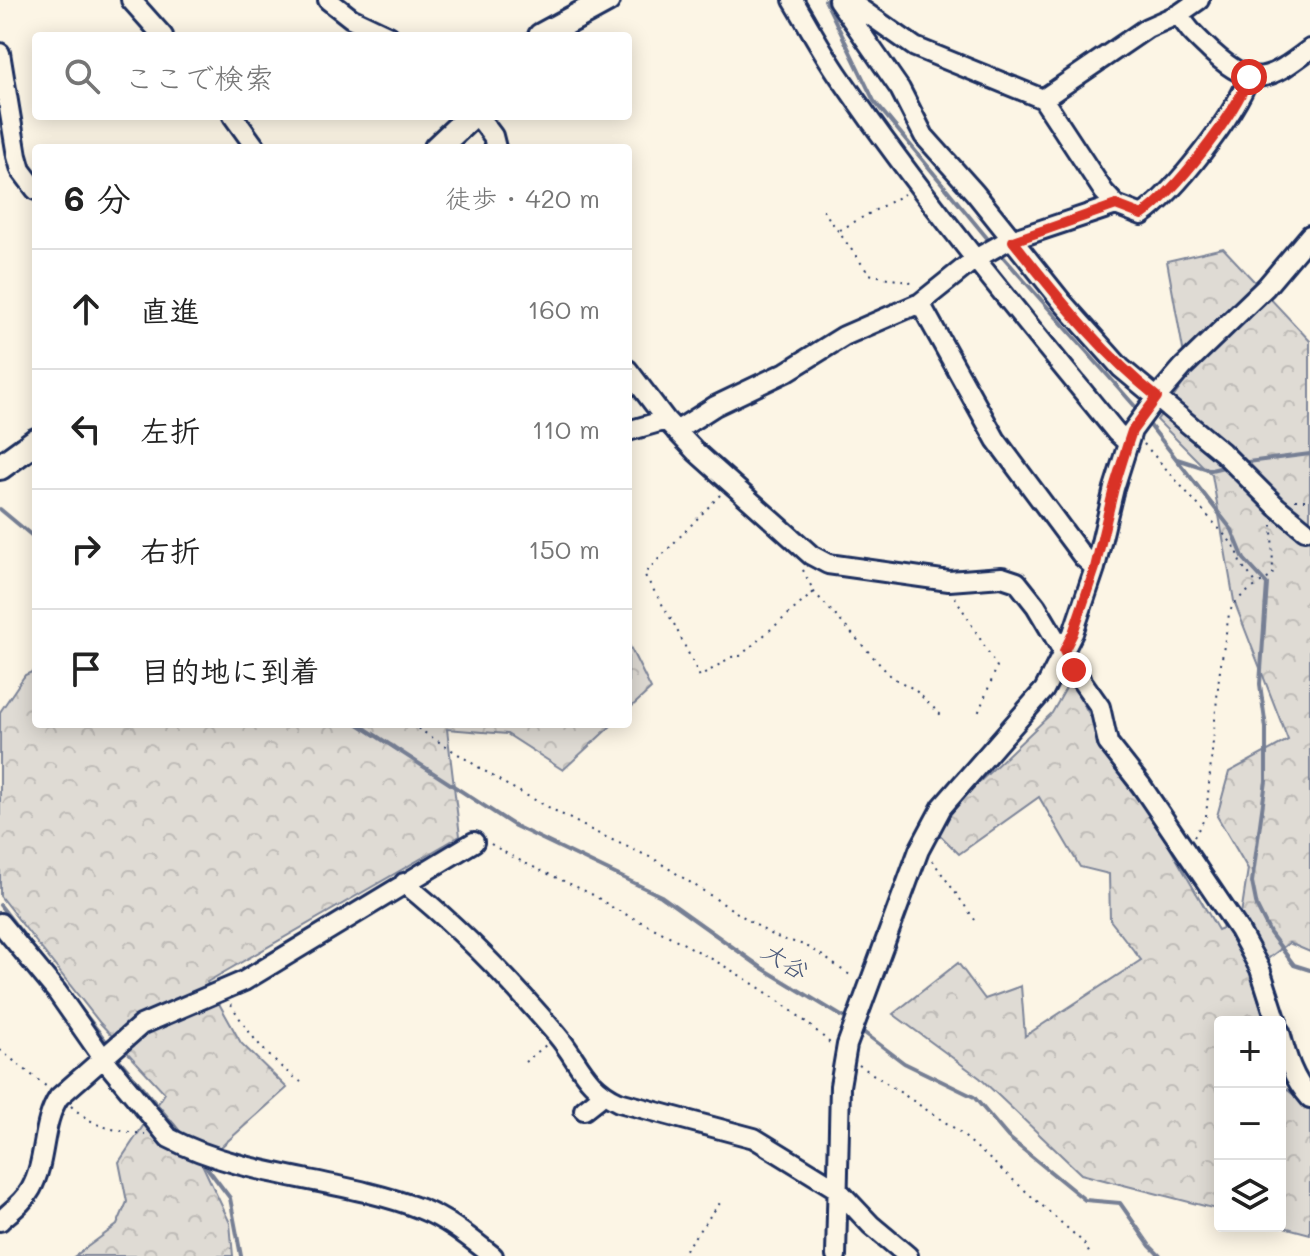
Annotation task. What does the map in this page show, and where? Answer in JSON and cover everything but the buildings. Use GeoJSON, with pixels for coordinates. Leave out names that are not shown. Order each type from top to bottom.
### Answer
{"type":"FeatureCollection","features":[{"type":"Feature","properties":{"kind":"main road"},"geometry":{"type":"LineString","coordinates":[[548,32],[607,0]]}},
{"type":"Feature","properties":{"kind":"main road"},"geometry":{"type":"LineString","coordinates":[[441,144],[467,120]]}},
{"type":"Feature","properties":{"kind":"main road"},"geometry":{"type":"LineString","coordinates":[[0,467],[32,444]]}},
{"type":"Feature","properties":{"kind":"street"},"geometry":{"type":"LineString","coordinates":[[131,0],[159,32]]}},
{"type":"Feature","properties":{"kind":"street"},"geometry":{"type":"LineString","coordinates":[[328,0],[351,18],[381,32]]}},
{"type":"Feature","properties":{"kind":"street"},"geometry":{"type":"LineString","coordinates":[[793,0],[842,81],[975,259],[1116,432],[1130,437]]}},
{"type":"Feature","properties":{"kind":"street"},"geometry":{"type":"LineString","coordinates":[[838,0],[900,89],[924,136],[1063,303],[1121,368],[1222,452],[1305,530]]}},
{"type":"Feature","properties":{"kind":"street"},"geometry":{"type":"LineString","coordinates":[[848,0],[915,47],[1043,99],[1104,192],[1116,205],[1142,215],[1157,204],[1208,142],[1249,77]]}},
{"type":"Feature","properties":{"kind":"street"},"geometry":{"type":"LineString","coordinates":[[1043,99],[1147,28],[1179,14],[1199,0]]}},
{"type":"Feature","properties":{"kind":"street"},"geometry":{"type":"LineString","coordinates":[[1179,14],[1186,27],[1232,70],[1249,77],[1278,73],[1310,49]]}},
{"type":"Feature","properties":{"kind":"street"},"geometry":{"type":"LineString","coordinates":[[0,53],[17,156],[21,170],[32,185]]}},
{"type":"Feature","properties":{"kind":"street"},"geometry":{"type":"LineString","coordinates":[[236,120],[253,144]]}},
{"type":"Feature","properties":{"kind":"street"},"geometry":{"type":"LineString","coordinates":[[481,120],[495,144]]}},
{"type":"Feature","properties":{"kind":"street"},"geometry":{"type":"LineString","coordinates":[[632,430],[671,425],[786,372],[844,336],[920,303],[975,259],[1005,242],[1116,205]]}},
{"type":"Feature","properties":{"kind":"street"},"geometry":{"type":"LineString","coordinates":[[836,1256],[840,1086],[847,1052],[866,994],[919,850],[942,807],[1044,690],[1064,651],[1095,568],[1130,437],[1157,397],[1183,367],[1266,287],[1310,235]]}},
{"type":"Feature","properties":{"kind":"street"},"geometry":{"type":"LineString","coordinates":[[920,303],[996,440],[1083,557],[1095,568]]}},
{"type":"Feature","properties":{"kind":"street"},"geometry":{"type":"LineString","coordinates":[[632,375],[671,425],[730,484],[811,555],[828,564],[949,581],[1002,577],[1017,582],[1036,606],[1100,707],[1108,743],[1141,785],[1239,930],[1260,969],[1275,1016]]}},
{"type":"Feature","properties":{"kind":"street"},"geometry":{"type":"LineString","coordinates":[[0,1221],[25,1198],[33,1185],[50,1110],[60,1096],[141,1025],[223,989],[291,954],[474,842]]}},
{"type":"Feature","properties":{"kind":"street"},"geometry":{"type":"LineString","coordinates":[[404,883],[506,979],[557,1035],[585,1077],[601,1093],[619,1102],[754,1138],[837,1189],[871,1225],[908,1256]]}},
{"type":"Feature","properties":{"kind":"street"},"geometry":{"type":"LineString","coordinates":[[0,923],[166,1135],[182,1145],[236,1162],[421,1209],[450,1223],[493,1256]]}},
{"type":"Feature","properties":{"kind":"street"},"geometry":{"type":"LineString","coordinates":[[1286,1054],[1301,1089],[1310,1098]]}},
{"type":"Feature","properties":{"kind":"street"},"geometry":{"type":"LineString","coordinates":[[584,1110],[601,1093]]}},
{"type":"Feature","properties":{"kind":"path"},"geometry":{"type":"LineString","coordinates":[[840,230],[918,185]]}},
{"type":"Feature","properties":{"kind":"path"},"geometry":{"type":"LineString","coordinates":[[823,210],[869,274],[941,288]]}},
{"type":"Feature","properties":{"kind":"path"},"geometry":{"type":"LineString","coordinates":[[1130,437],[1237,549],[1240,563],[1258,585]]}},
{"type":"Feature","properties":{"kind":"path"},"geometry":{"type":"LineString","coordinates":[[730,484],[644,574],[674,624],[700,677],[731,657],[740,656],[814,592]]}},
{"type":"Feature","properties":{"kind":"path"},"geometry":{"type":"LineString","coordinates":[[1186,852],[1206,816],[1219,677],[1229,614],[1239,597],[1274,571],[1270,500],[1310,500]]}},
{"type":"Feature","properties":{"kind":"path"},"geometry":{"type":"LineString","coordinates":[[802,547],[803,571],[814,592],[893,678],[914,689],[944,718]]}},
{"type":"Feature","properties":{"kind":"path"},"geometry":{"type":"LineString","coordinates":[[949,581],[973,629],[997,667],[977,716]]}},
{"type":"Feature","properties":{"kind":"path"},"geometry":{"type":"LineString","coordinates":[[417,728],[505,784],[597,833],[654,859],[781,940],[814,950],[866,994]]}},
{"type":"Feature","properties":{"kind":"path"},"geometry":{"type":"LineString","coordinates":[[474,842],[492,845],[520,863],[594,895],[782,1001],[847,1052],[957,1130],[1083,1242],[1091,1256]]}},
{"type":"Feature","properties":{"kind":"path"},"geometry":{"type":"LineString","coordinates":[[919,850],[932,860],[975,920]]}},
{"type":"Feature","properties":{"kind":"path"},"geometry":{"type":"LineString","coordinates":[[223,989],[256,1041],[274,1062],[301,1082]]}},
{"type":"Feature","properties":{"kind":"path"},"geometry":{"type":"LineString","coordinates":[[525,1062],[557,1035]]}},
{"type":"Feature","properties":{"kind":"path"},"geometry":{"type":"LineString","coordinates":[[0,1050],[83,1117],[105,1129],[166,1135]]}},
{"type":"Feature","properties":{"kind":"path"},"geometry":{"type":"LineString","coordinates":[[680,1256],[723,1199]]}},
{"type":"Feature","properties":{"kind":"green space"},"geometry":{"type":"Polygon","coordinates":[[[1223,248],[1310,341],[1310,952],[1289,943],[1250,972],[1263,1016],[1214,1016],[1214,1208],[1081,1174],[980,1078],[893,1014],[958,963],[985,999],[1021,986],[1025,1036],[1141,960],[1110,920],[1109,874],[1080,867],[1039,797],[959,854],[939,834],[953,807],[1052,713],[1070,681],[1092,719],[1099,748],[1156,824],[1218,930],[1240,921],[1248,869],[1217,816],[1229,772],[1288,740],[1234,601],[1212,475],[1157,420],[1188,377],[1167,261],[1223,248]]]}},
{"type":"Feature","properties":{"kind":"green space"},"geometry":{"type":"Polygon","coordinates":[[[632,651],[651,689],[632,706],[632,651]]]}},
{"type":"Feature","properties":{"kind":"green space"},"geometry":{"type":"Polygon","coordinates":[[[32,672],[32,728],[609,728],[563,770],[507,734],[447,729],[460,836],[207,982],[241,1043],[287,1088],[202,1164],[230,1223],[233,1256],[75,1256],[117,1225],[127,1202],[119,1162],[165,1093],[100,1023],[0,896],[0,712],[25,675],[32,672]]]}},
{"type":"Feature","properties":{"kind":"green space"},"geometry":{"type":"Polygon","coordinates":[[[1286,1089],[1310,1108],[1310,1234],[1286,1228],[1286,1089]]]}},
{"type":"Feature","properties":{"kind":"waterway"},"geometry":{"type":"LineString","coordinates":[[825,0],[874,101],[992,244]]}},
{"type":"Feature","properties":{"kind":"waterway"},"geometry":{"type":"LineString","coordinates":[[998,251],[1140,412]]}},
{"type":"Feature","properties":{"kind":"waterway"},"geometry":{"type":"LineString","coordinates":[[1145,419],[1232,530],[1244,559],[1267,584],[1260,684],[1266,728],[1266,781],[1252,882],[1257,907],[1270,933],[1294,965],[1310,970]]}},
{"type":"Feature","properties":{"kind":"waterway"},"geometry":{"type":"LineString","coordinates":[[1240,463],[1310,454]]}},
{"type":"Feature","properties":{"kind":"waterway"},"geometry":{"type":"LineString","coordinates":[[1177,459],[1211,470],[1228,466]]}},
{"type":"Feature","properties":{"kind":"waterway","name":"大谷"},"geometry":{"type":"LineString","coordinates":[[0,509],[32,536]]}},
{"type":"Feature","properties":{"kind":"waterway","name":"大谷"},"geometry":{"type":"LineString","coordinates":[[364,728],[515,826],[661,896],[762,968],[848,1020]]}},
{"type":"Feature","properties":{"kind":"waterway"},"geometry":{"type":"LineString","coordinates":[[0,905],[109,1045]]}},
{"type":"Feature","properties":{"kind":"waterway","name":"大谷"},"geometry":{"type":"LineString","coordinates":[[858,1028],[904,1063],[974,1097],[1008,1137],[1085,1200],[1120,1203],[1160,1256]]}},
{"type":"Feature","properties":{"kind":"waterway"},"geometry":{"type":"LineString","coordinates":[[116,1056],[182,1135]]}},
{"type":"Feature","properties":{"kind":"waterway"},"geometry":{"type":"LineString","coordinates":[[202,1161],[230,1198],[241,1256]]}},
{"type":"Feature","properties":{"kind":"route"},"geometry":{"type":"LineString","coordinates":[[1074,670],[1064,651],[1095,568],[1114,488],[1132,431],[1157,397],[1121,368],[1013,241],[1116,205],[1142,215],[1157,204],[1208,142],[1249,77]]}}]}
